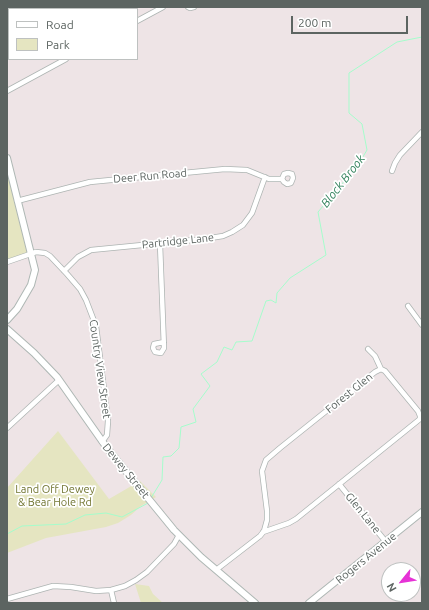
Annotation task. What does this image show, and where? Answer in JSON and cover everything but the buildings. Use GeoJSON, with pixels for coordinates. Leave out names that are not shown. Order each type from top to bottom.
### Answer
{"type":"FeatureCollection","features":[{"type":"Feature","properties":{"kind":"main road"},"geometry":{"type":"LineString","coordinates":[[7,158],[35,270],[31,285],[17,309],[7,320]]}},
{"type":"Feature","properties":{"kind":"main road","name":"Dewey Street"},"geometry":{"type":"LineString","coordinates":[[7,329],[34,353],[59,380],[102,442],[178,535],[255,603]]}},
{"type":"Feature","properties":{"kind":"main road","name":"Rogers Avenue"},"geometry":{"type":"LineString","coordinates":[[309,603],[422,512]]}},
{"type":"Feature","properties":{"kind":"street"},"geometry":{"type":"LineString","coordinates":[[138,20],[163,7]]}},
{"type":"Feature","properties":{"kind":"street"},"geometry":{"type":"LineString","coordinates":[[188,7],[194,7]]}},
{"type":"Feature","properties":{"kind":"street"},"geometry":{"type":"LineString","coordinates":[[7,91],[64,60]]}},
{"type":"Feature","properties":{"kind":"street"},"geometry":{"type":"LineString","coordinates":[[392,171],[400,156],[422,132]]}},
{"type":"Feature","properties":{"kind":"street","name":"Deer Run Road"},"geometry":{"type":"LineString","coordinates":[[17,201],[90,182],[231,169],[247,170],[264,177],[282,179]]}},
{"type":"Feature","properties":{"kind":"street","name":"Partridge Lane"},"geometry":{"type":"LineString","coordinates":[[64,271],[78,257],[91,250],[212,238],[236,230],[246,222],[252,214],[264,177]]}},
{"type":"Feature","properties":{"kind":"street"},"geometry":{"type":"LineString","coordinates":[[160,244],[164,342]]}},
{"type":"Feature","properties":{"kind":"street","name":"Country View Street"},"geometry":{"type":"LineString","coordinates":[[32,254],[38,252],[45,253],[64,271],[84,296],[95,322],[108,424],[107,434],[102,442]]}},
{"type":"Feature","properties":{"kind":"street"},"geometry":{"type":"LineString","coordinates":[[7,262],[32,254]]}},
{"type":"Feature","properties":{"kind":"street"},"geometry":{"type":"LineString","coordinates":[[408,306],[422,325]]}},
{"type":"Feature","properties":{"kind":"street"},"geometry":{"type":"LineString","coordinates":[[368,348],[381,369]]}},
{"type":"Feature","properties":{"kind":"street","name":"Forest Glen"},"geometry":{"type":"LineString","coordinates":[[216,570],[266,528],[268,516],[262,477],[263,466],[266,460],[375,372],[381,369],[386,372],[420,413],[420,418],[296,518],[289,523],[263,532]]}},
{"type":"Feature","properties":{"kind":"street"},"geometry":{"type":"LineString","coordinates":[[7,428],[59,380]]}},
{"type":"Feature","properties":{"kind":"street","name":"Glen Lane"},"geometry":{"type":"LineString","coordinates":[[339,484],[386,542]]}},
{"type":"Feature","properties":{"kind":"street"},"geometry":{"type":"LineString","coordinates":[[7,599],[52,586],[96,591],[111,590],[129,584],[144,575],[174,544],[178,535]]}},
{"type":"Feature","properties":{"kind":"street"},"geometry":{"type":"LineString","coordinates":[[111,590],[114,603]]}},
{"type":"Feature","properties":{"kind":"green space"},"geometry":{"type":"Polygon","coordinates":[[[7,173],[28,249],[27,253],[7,260],[7,173]]]}},
{"type":"Feature","properties":{"kind":"green space","name":"Land Off Dewey & Bear Hole Rd"},"geometry":{"type":"Polygon","coordinates":[[[58,431],[109,499],[140,481],[156,497],[118,523],[106,527],[46,538],[7,553],[7,488],[58,431]]]}},
{"type":"Feature","properties":{"kind":"green space"},"geometry":{"type":"Polygon","coordinates":[[[135,584],[149,586],[153,594],[163,603],[141,603],[135,584]]]}},
{"type":"Feature","properties":{"kind":"waterway","name":"Block Brook"},"geometry":{"type":"LineString","coordinates":[[151,498],[162,480],[163,457],[171,456],[179,448],[181,427],[196,422],[193,409],[210,386],[201,374],[217,362],[224,347],[232,350],[236,342],[252,341],[266,301],[271,300],[276,303],[277,293],[290,278],[326,255],[318,212],[358,165],[367,150],[362,124],[349,113],[349,73],[397,42],[422,37]]}},
{"type":"Feature","properties":{"kind":"waterway","name":"Block Brook"},"geometry":{"type":"LineString","coordinates":[[7,534],[22,526],[66,524],[85,515],[106,513],[122,517],[148,503]]}}]}
